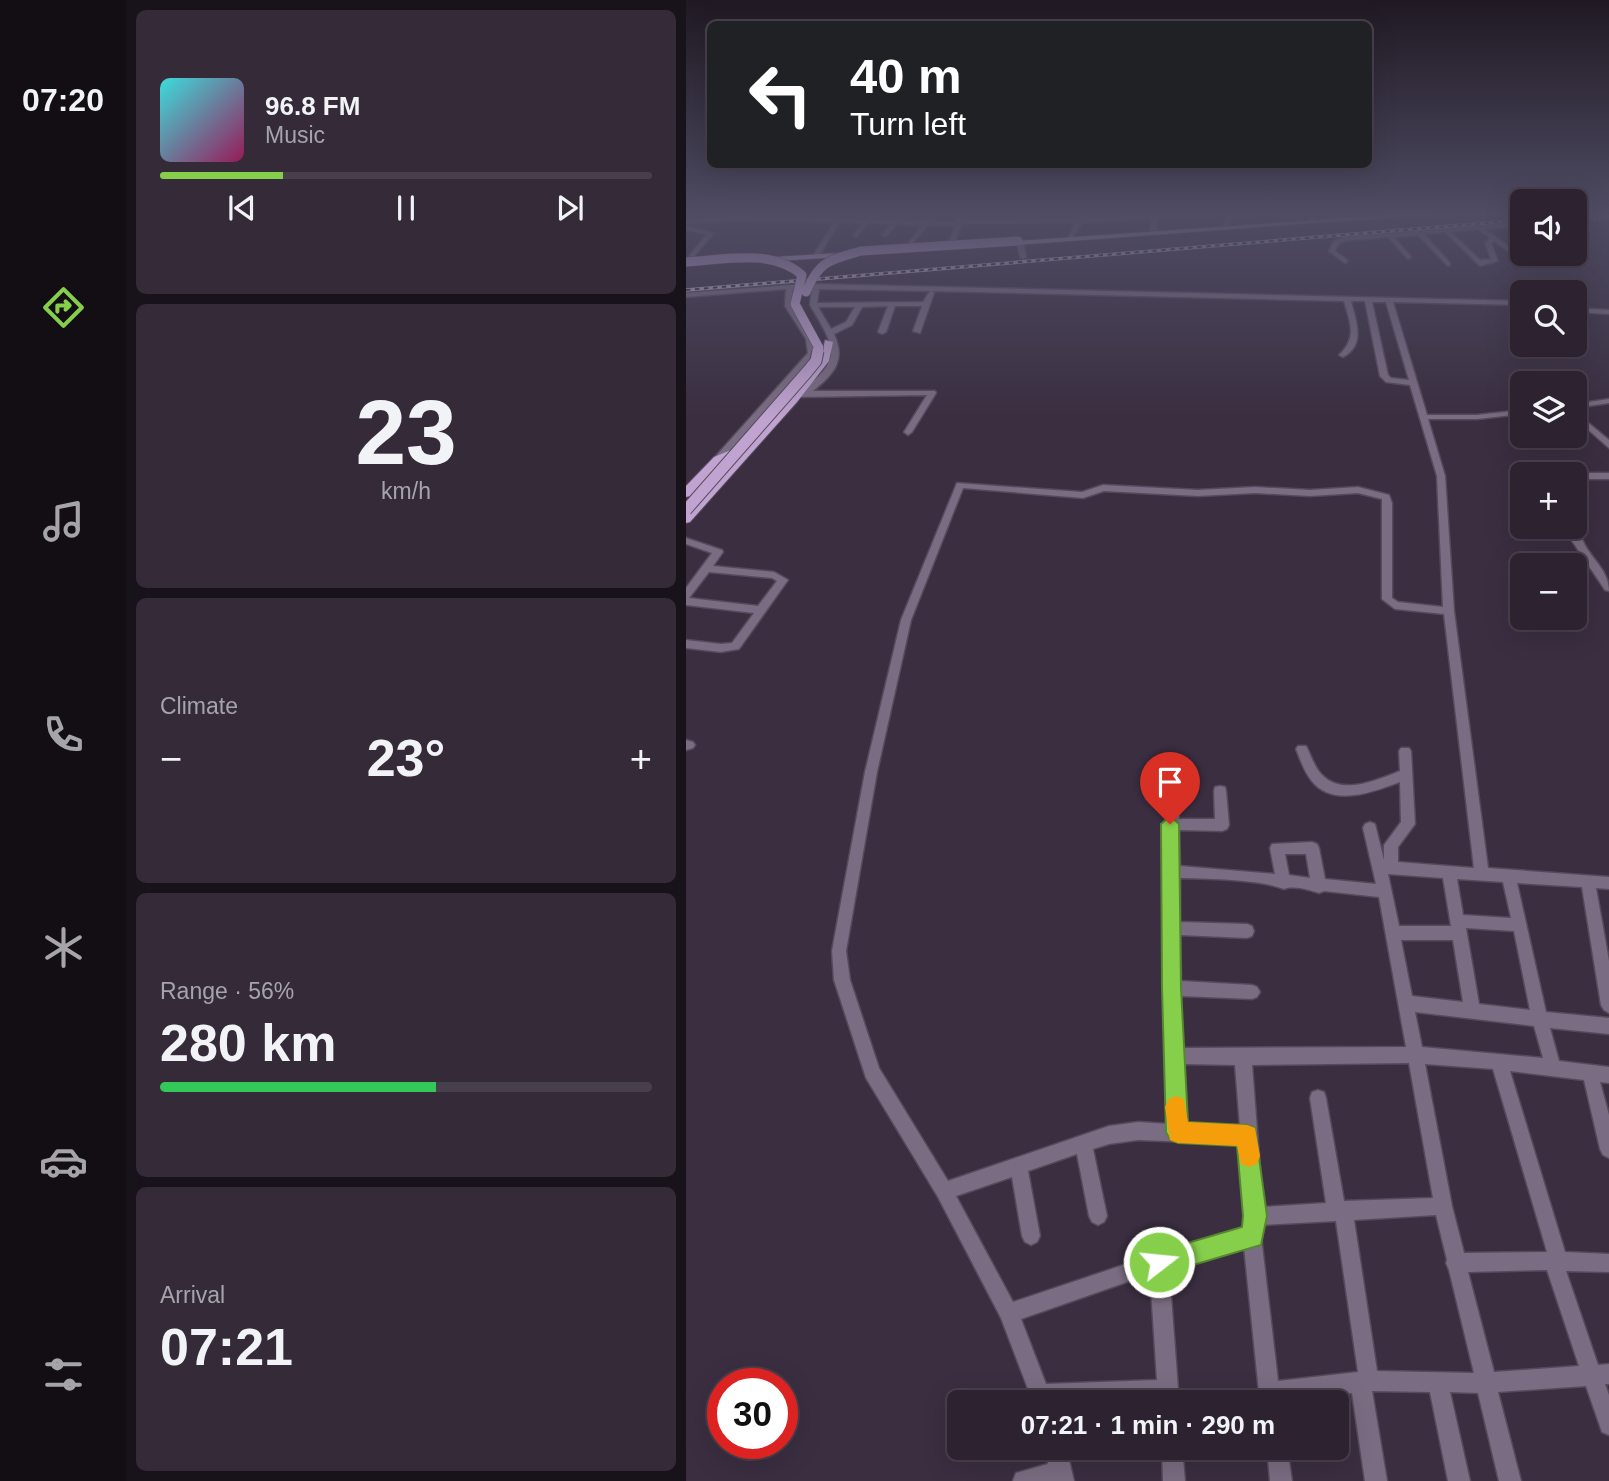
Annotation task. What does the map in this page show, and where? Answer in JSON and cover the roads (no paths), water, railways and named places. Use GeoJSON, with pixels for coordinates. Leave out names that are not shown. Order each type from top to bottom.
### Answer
{"type":"FeatureCollection","features":[{"type":"Feature","properties":{"kind":"main road"},"geometry":{"type":"LineString","coordinates":[[686,510],[816,361],[820,348],[795,304],[801,281]]}},
{"type":"Feature","properties":{"kind":"main road"},"geometry":{"type":"LineString","coordinates":[[686,519],[752,443],[804,390],[826,359],[828,351],[824,334],[804,299],[808,281]]}},
{"type":"Feature","properties":{"kind":"main road"},"geometry":{"type":"LineString","coordinates":[[686,493],[718,459],[752,443]]}},
{"type":"Feature","properties":{"kind":"street"},"geometry":{"type":"LineString","coordinates":[[718,459],[812,353],[810,339],[788,306],[790,288]]}},
{"type":"Feature","properties":{"kind":"street"},"geometry":{"type":"LineString","coordinates":[[804,390],[835,359],[836,342],[832,332],[813,305],[815,288]]}},
{"type":"Feature","properties":{"kind":"street"},"geometry":{"type":"LineString","coordinates":[[815,288],[957,292]]}},
{"type":"Feature","properties":{"kind":"street"},"geometry":{"type":"LineString","coordinates":[[686,296],[815,288],[1347,298],[1510,305]]}},
{"type":"Feature","properties":{"kind":"street"},"geometry":{"type":"LineString","coordinates":[[917,331],[931,293]]}},
{"type":"Feature","properties":{"kind":"street"},"geometry":{"type":"LineString","coordinates":[[1347,298],[1510,305]]}},
{"type":"Feature","properties":{"kind":"street"},"geometry":{"type":"LineString","coordinates":[[1343,355],[1352,350],[1356,341],[1347,298]]}},
{"type":"Feature","properties":{"kind":"street"},"geometry":{"type":"LineString","coordinates":[[1368,300],[1384,376],[1389,380],[1412,383]]}},
{"type":"Feature","properties":{"kind":"street"},"geometry":{"type":"LineString","coordinates":[[1389,301],[1437,459],[1443,492],[1449,611],[1482,874]]}},
{"type":"Feature","properties":{"kind":"street"},"geometry":{"type":"LineString","coordinates":[[882,332],[892,304]]}},
{"type":"Feature","properties":{"kind":"street"},"geometry":{"type":"LineString","coordinates":[[813,305],[926,304]]}},
{"type":"Feature","properties":{"kind":"street"},"geometry":{"type":"LineString","coordinates":[[832,332],[849,323],[859,305]]}},
{"type":"Feature","properties":{"kind":"street"},"geometry":{"type":"LineString","coordinates":[[1587,309],[1609,311]]}},
{"type":"Feature","properties":{"kind":"street"},"geometry":{"type":"LineString","coordinates":[[1372,314],[1392,314]]}},
{"type":"Feature","properties":{"kind":"street"},"geometry":{"type":"LineString","coordinates":[[804,390],[932,393],[908,432]]}},
{"type":"Feature","properties":{"kind":"street"},"geometry":{"type":"LineString","coordinates":[[1587,404],[1609,401]]}},
{"type":"Feature","properties":{"kind":"street"},"geometry":{"type":"LineString","coordinates":[[1422,416],[1477,417],[1510,413]]}},
{"type":"Feature","properties":{"kind":"street"},"geometry":{"type":"LineString","coordinates":[[1587,425],[1609,445]]}},
{"type":"Feature","properties":{"kind":"street"},"geometry":{"type":"LineString","coordinates":[[1587,476],[1609,476]]}},
{"type":"Feature","properties":{"kind":"street"},"geometry":{"type":"LineString","coordinates":[[1039,1390],[1009,1313],[944,1191],[872,1072],[842,980],[839,951],[871,772],[906,620],[960,485],[1083,495],[1103,488],[1198,493],[1255,490],[1310,493],[1358,489],[1376,492],[1386,497],[1387,503],[1387,598],[1395,605],[1449,611]]}},
{"type":"Feature","properties":{"kind":"street"},"geometry":{"type":"LineString","coordinates":[[1576,539],[1609,588]]}},
{"type":"Feature","properties":{"kind":"street"},"geometry":{"type":"LineString","coordinates":[[686,541],[718,552],[686,595]]}},
{"type":"Feature","properties":{"kind":"street"},"geometry":{"type":"LineString","coordinates":[[686,644],[721,648],[735,646],[783,578],[705,568]]}},
{"type":"Feature","properties":{"kind":"street"},"geometry":{"type":"LineString","coordinates":[[686,601],[762,610]]}},
{"type":"Feature","properties":{"kind":"street"},"geometry":{"type":"LineString","coordinates":[[1302,748],[1312,772],[1327,786],[1354,790],[1406,774]]}},
{"type":"Feature","properties":{"kind":"street"},"geometry":{"type":"LineString","coordinates":[[1405,751],[1408,824],[1391,845],[1385,867],[1385,891],[1455,1263],[1510,1481]]}},
{"type":"Feature","properties":{"kind":"street"},"geometry":{"type":"LineString","coordinates":[[1172,772],[1171,988],[1178,1132]]}},
{"type":"Feature","properties":{"kind":"street"},"geometry":{"type":"LineString","coordinates":[[1170,824],[1222,825],[1220,791]]}},
{"type":"Feature","properties":{"kind":"street"},"geometry":{"type":"LineString","coordinates":[[1370,828],[1385,867]]}},
{"type":"Feature","properties":{"kind":"street"},"geometry":{"type":"LineString","coordinates":[[1284,883],[1277,848],[1312,848],[1319,887]]}},
{"type":"Feature","properties":{"kind":"street"},"geometry":{"type":"LineString","coordinates":[[1385,867],[1609,883]]}},
{"type":"Feature","properties":{"kind":"street"},"geometry":{"type":"LineString","coordinates":[[1170,872],[1215,873],[1319,887],[1385,891]]}},
{"type":"Feature","properties":{"kind":"street"},"geometry":{"type":"LineString","coordinates":[[1449,872],[1472,1011]]}},
{"type":"Feature","properties":{"kind":"street"},"geometry":{"type":"LineString","coordinates":[[1509,876],[1518,925],[1553,1067]]}},
{"type":"Feature","properties":{"kind":"street"},"geometry":{"type":"LineString","coordinates":[[1588,881],[1609,1005]]}},
{"type":"Feature","properties":{"kind":"street"},"geometry":{"type":"LineString","coordinates":[[1393,933],[1518,925]]}},
{"type":"Feature","properties":{"kind":"street"},"geometry":{"type":"LineString","coordinates":[[1172,928],[1247,931]]}},
{"type":"Feature","properties":{"kind":"street"},"geometry":{"type":"LineString","coordinates":[[1171,988],[1252,992]]}},
{"type":"Feature","properties":{"kind":"street"},"geometry":{"type":"LineString","coordinates":[[1406,1003],[1609,1026]]}},
{"type":"Feature","properties":{"kind":"street"},"geometry":{"type":"LineString","coordinates":[[1174,1056],[1416,1055],[1499,1061],[1609,1075]]}},
{"type":"Feature","properties":{"kind":"street"},"geometry":{"type":"LineString","coordinates":[[1243,1057],[1254,1226],[1269,1390]]}},
{"type":"Feature","properties":{"kind":"street"},"geometry":{"type":"LineString","coordinates":[[1499,1061],[1556,1261],[1601,1375],[1609,1425]]}},
{"type":"Feature","properties":{"kind":"street"},"geometry":{"type":"LineString","coordinates":[[1590,1073],[1609,1149]]}},
{"type":"Feature","properties":{"kind":"street"},"geometry":{"type":"LineString","coordinates":[[1318,1098],[1339,1210],[1376,1481]]}},
{"type":"Feature","properties":{"kind":"street"},"geometry":{"type":"LineString","coordinates":[[944,1191],[1109,1135],[1138,1131],[1247,1136]]}},
{"type":"Feature","properties":{"kind":"street"},"geometry":{"type":"LineString","coordinates":[[1084,1145],[1098,1216]]}},
{"type":"Feature","properties":{"kind":"street"},"geometry":{"type":"LineString","coordinates":[[1019,1167],[1031,1236]]}},
{"type":"Feature","properties":{"kind":"street"},"geometry":{"type":"LineString","coordinates":[[1009,1313],[1159,1262],[1254,1226],[1339,1210],[1443,1206]]}},
{"type":"Feature","properties":{"kind":"street"},"geometry":{"type":"LineString","coordinates":[[1159,1262],[1168,1390]]}},
{"type":"Feature","properties":{"kind":"street"},"geometry":{"type":"LineString","coordinates":[[1455,1263],[1609,1263]]}},
{"type":"Feature","properties":{"kind":"street"},"geometry":{"type":"LineString","coordinates":[[1314,1390],[1364,1382],[1485,1383],[1601,1375]]}},
{"type":"Feature","properties":{"kind":"street"},"geometry":{"type":"LineString","coordinates":[[1438,1382],[1460,1481]]}},
{"type":"Feature","properties":{"kind":"street"},"geometry":{"type":"LineString","coordinates":[[1173,1460],[1174,1481]]}},
{"type":"Feature","properties":{"kind":"street"},"geometry":{"type":"LineString","coordinates":[[1279,1460],[1281,1481]]}},
{"type":"Feature","properties":{"kind":"street"},"geometry":{"type":"LineString","coordinates":[[1024,1481],[1062,1476]]}},
{"type":"Feature","properties":{"kind":"railway"},"geometry":{"type":"LineString","coordinates":[[686,290],[792,281]]}}]}
